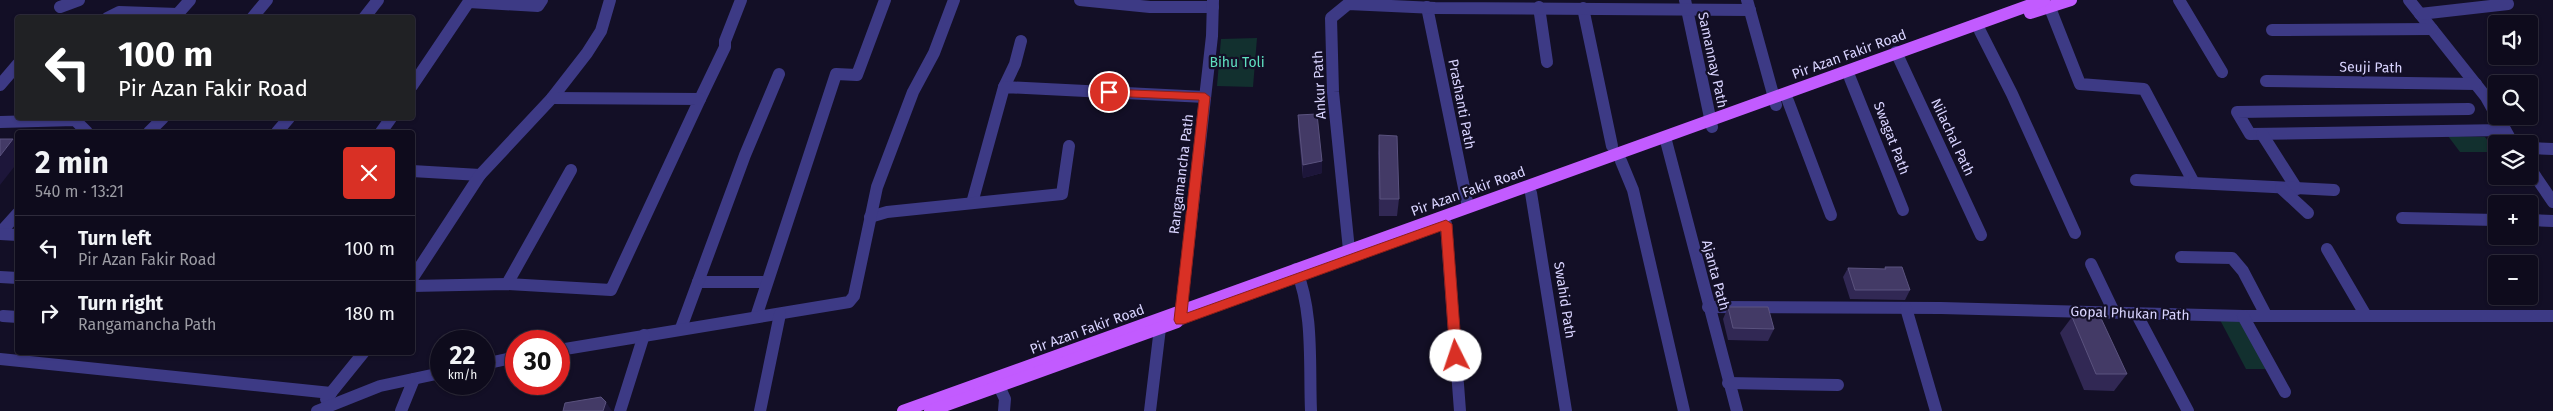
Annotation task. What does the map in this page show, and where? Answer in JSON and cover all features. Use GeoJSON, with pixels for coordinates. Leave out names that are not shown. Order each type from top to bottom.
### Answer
{"type":"FeatureCollection","features":[{"type":"Feature","properties":{"kind":"main road","name":"Pir Azan Fakir Road"},"geometry":{"type":"LineString","coordinates":[[1779,101],[1977,28],[2041,9],[2042,3],[2070,0]]}},
{"type":"Feature","properties":{"kind":"main road","name":"Pir Azan Fakir Road"},"geometry":{"type":"LineString","coordinates":[[903,411],[1180,316],[1298,273],[1446,224],[1622,161],[1711,124],[1850,78],[1898,56]]}},
{"type":"Feature","properties":{"kind":"main road","name":"Pir Azan Fakir Road"},"geometry":{"type":"LineString","coordinates":[[1298,273],[1349,250],[1666,142]]}},
{"type":"Feature","properties":{"kind":"main road","name":"Pir Azan Fakir Road"},"geometry":{"type":"LineString","coordinates":[[930,411],[1160,328],[1180,316]]}},
{"type":"Feature","properties":{"kind":"street"},"geometry":{"type":"LineString","coordinates":[[60,4],[79,0]]}},
{"type":"Feature","properties":{"kind":"street"},"geometry":{"type":"LineString","coordinates":[[177,15],[190,0]]}},
{"type":"Feature","properties":{"kind":"street"},"geometry":{"type":"LineString","coordinates":[[254,15],[267,0]]}},
{"type":"Feature","properties":{"kind":"street"},"geometry":{"type":"LineString","coordinates":[[366,15],[378,0]]}},
{"type":"Feature","properties":{"kind":"street"},"geometry":{"type":"LineString","coordinates":[[415,82],[469,1],[538,6],[542,0]]}},
{"type":"Feature","properties":{"kind":"street"},"geometry":{"type":"LineString","coordinates":[[415,274],[480,175],[552,98],[587,53],[600,31],[610,0]]}},
{"type":"Feature","properties":{"kind":"street"},"geometry":{"type":"LineString","coordinates":[[415,286],[507,284],[611,290],[725,47],[725,41],[741,0]]}},
{"type":"Feature","properties":{"kind":"street"},"geometry":{"type":"LineString","coordinates":[[756,317],[836,74],[856,75],[885,0]]}},
{"type":"Feature","properties":{"kind":"street"},"geometry":{"type":"LineString","coordinates":[[570,348],[681,328],[844,304],[854,296],[877,187],[913,92],[934,52],[954,0]]}},
{"type":"Feature","properties":{"kind":"street"},"geometry":{"type":"LineString","coordinates":[[1080,0],[1150,6],[1213,3]]}},
{"type":"Feature","properties":{"kind":"street"},"geometry":{"type":"LineString","coordinates":[[2179,0],[2222,72]]}},
{"type":"Feature","properties":{"kind":"street"},"geometry":{"type":"LineString","coordinates":[[2409,0],[2488,102]]}},
{"type":"Feature","properties":{"kind":"street","name":"Rangamancha Path"},"geometry":{"type":"LineString","coordinates":[[1180,316],[1205,97],[1213,3]]}},
{"type":"Feature","properties":{"kind":"street"},"geometry":{"type":"LineString","coordinates":[[2042,3],[2080,84],[2144,89],[2194,182]]}},
{"type":"Feature","properties":{"kind":"street","name":"Ankur Path"},"geometry":{"type":"LineString","coordinates":[[1349,250],[1333,92],[1331,18],[1348,4],[1427,7]]}},
{"type":"Feature","properties":{"kind":"street"},"geometry":{"type":"LineString","coordinates":[[1427,7],[1442,4],[1583,8],[1749,5],[1779,101],[1830,215]]}},
{"type":"Feature","properties":{"kind":"street"},"geometry":{"type":"LineString","coordinates":[[2420,14],[2508,4]]}},
{"type":"Feature","properties":{"kind":"street","name":"Samannay Path"},"geometry":{"type":"LineString","coordinates":[[1686,5],[1711,124]]}},
{"type":"Feature","properties":{"kind":"street","name":"Prashanti Path"},"geometry":{"type":"LineString","coordinates":[[1427,7],[1468,208]]}},
{"type":"Feature","properties":{"kind":"street"},"geometry":{"type":"LineString","coordinates":[[1539,7],[1547,62]]}},
{"type":"Feature","properties":{"kind":"street"},"geometry":{"type":"LineString","coordinates":[[1583,8],[1612,146]]}},
{"type":"Feature","properties":{"kind":"street"},"geometry":{"type":"LineString","coordinates":[[113,15],[119,12],[162,15]]}},
{"type":"Feature","properties":{"kind":"street"},"geometry":{"type":"LineString","coordinates":[[1977,28],[2012,94],[2075,233]]}},
{"type":"Feature","properties":{"kind":"street"},"geometry":{"type":"LineString","coordinates":[[2272,30],[2432,29]]}},
{"type":"Feature","properties":{"kind":"street"},"geometry":{"type":"LineString","coordinates":[[972,203],[1004,87],[1015,64],[1021,41]]}},
{"type":"Feature","properties":{"kind":"street","name":"Nilachal Path"},"geometry":{"type":"LineString","coordinates":[[1898,56],[1981,236]]}},
{"type":"Feature","properties":{"kind":"street"},"geometry":{"type":"LineString","coordinates":[[0,84],[15,67]]}},
{"type":"Feature","properties":{"kind":"street"},"geometry":{"type":"LineString","coordinates":[[681,328],[745,155],[779,74]]}},
{"type":"Feature","properties":{"kind":"street","name":"Swagat Path"},"geometry":{"type":"LineString","coordinates":[[1850,78],[1857,91],[1903,210]]}},
{"type":"Feature","properties":{"kind":"street","name":"Seuji Path"},"geometry":{"type":"LineString","coordinates":[[2266,81],[2476,84]]}},
{"type":"Feature","properties":{"kind":"street"},"geometry":{"type":"LineString","coordinates":[[1004,87],[1205,97]]}},
{"type":"Feature","properties":{"kind":"street"},"geometry":{"type":"LineString","coordinates":[[552,98],[700,99]]}},
{"type":"Feature","properties":{"kind":"street"},"geometry":{"type":"LineString","coordinates":[[2469,109],[2237,112],[2250,134],[2505,130]]}},
{"type":"Feature","properties":{"kind":"street"},"geometry":{"type":"LineString","coordinates":[[0,122],[39,120]]}},
{"type":"Feature","properties":{"kind":"street"},"geometry":{"type":"LineString","coordinates":[[75,120],[85,130]]}},
{"type":"Feature","properties":{"kind":"street"},"geometry":{"type":"LineString","coordinates":[[151,130],[161,120]]}},
{"type":"Feature","properties":{"kind":"street"},"geometry":{"type":"LineString","coordinates":[[280,130],[287,120]]}},
{"type":"Feature","properties":{"kind":"street"},"geometry":{"type":"LineString","coordinates":[[2502,125],[2508,135]]}},
{"type":"Feature","properties":{"kind":"street"},"geometry":{"type":"LineString","coordinates":[[2262,134],[2297,189]]}},
{"type":"Feature","properties":{"kind":"street","name":"Ajanta Path"},"geometry":{"type":"LineString","coordinates":[[1666,142],[1728,383],[1737,411]]}},
{"type":"Feature","properties":{"kind":"street"},"geometry":{"type":"LineString","coordinates":[[870,217],[887,212],[1062,194],[1069,146]]}},
{"type":"Feature","properties":{"kind":"street"},"geometry":{"type":"LineString","coordinates":[[2538,148],[2553,149]]}},
{"type":"Feature","properties":{"kind":"street"},"geometry":{"type":"LineString","coordinates":[[1622,161],[1633,190],[1684,411]]}},
{"type":"Feature","properties":{"kind":"street"},"geometry":{"type":"LineString","coordinates":[[507,284],[571,170]]}},
{"type":"Feature","properties":{"kind":"street"},"geometry":{"type":"LineString","coordinates":[[415,171],[480,175]]}},
{"type":"Feature","properties":{"kind":"street"},"geometry":{"type":"LineString","coordinates":[[2538,177],[2548,189],[2553,202]]}},
{"type":"Feature","properties":{"kind":"street"},"geometry":{"type":"LineString","coordinates":[[2136,180],[2334,190]]}},
{"type":"Feature","properties":{"kind":"street"},"geometry":{"type":"LineString","coordinates":[[2281,188],[2308,213]]}},
{"type":"Feature","properties":{"kind":"street","name":"Swahid Path"},"geometry":{"type":"LineString","coordinates":[[1531,193],[1566,411]]}},
{"type":"Feature","properties":{"kind":"street"},"geometry":{"type":"LineString","coordinates":[[0,233],[15,217]]}},
{"type":"Feature","properties":{"kind":"street"},"geometry":{"type":"LineString","coordinates":[[2402,218],[2488,220]]}},
{"type":"Feature","properties":{"kind":"street"},"geometry":{"type":"LineString","coordinates":[[2538,220],[2553,221]]}},
{"type":"Feature","properties":{"kind":"street"},"geometry":{"type":"LineString","coordinates":[[1446,224],[1460,411]]}},
{"type":"Feature","properties":{"kind":"street"},"geometry":{"type":"LineString","coordinates":[[0,233],[15,235]]}},
{"type":"Feature","properties":{"kind":"street"},"geometry":{"type":"LineString","coordinates":[[2327,249],[2365,314]]}},
{"type":"Feature","properties":{"kind":"street"},"geometry":{"type":"LineString","coordinates":[[2181,257],[2232,258],[2243,271],[2266,315]]}},
{"type":"Feature","properties":{"kind":"street"},"geometry":{"type":"LineString","coordinates":[[2092,264],[2114,312]]}},
{"type":"Feature","properties":{"kind":"street"},"geometry":{"type":"LineString","coordinates":[[1298,273],[1306,311],[1311,411]]}},
{"type":"Feature","properties":{"kind":"street"},"geometry":{"type":"LineString","coordinates":[[0,277],[15,278]]}},
{"type":"Feature","properties":{"kind":"street"},"geometry":{"type":"LineString","coordinates":[[698,282],[767,282]]}},
{"type":"Feature","properties":{"kind":"street","name":"Gopal Phukan Path"},"geometry":{"type":"LineString","coordinates":[[1708,307],[1906,308],[2244,316],[2365,314],[2553,316]]}},
{"type":"Feature","properties":{"kind":"street"},"geometry":{"type":"LineString","coordinates":[[1906,308],[1936,411]]}},
{"type":"Feature","properties":{"kind":"street"},"geometry":{"type":"LineString","coordinates":[[2136,313],[2188,411]]}},
{"type":"Feature","properties":{"kind":"street"},"geometry":{"type":"LineString","coordinates":[[760,411],[780,314]]}},
{"type":"Feature","properties":{"kind":"street"},"geometry":{"type":"LineString","coordinates":[[3,316],[15,317]]}},
{"type":"Feature","properties":{"kind":"street"},"geometry":{"type":"LineString","coordinates":[[2244,316],[2285,392]]}},
{"type":"Feature","properties":{"kind":"street"},"geometry":{"type":"LineString","coordinates":[[1150,411],[1160,328]]}},
{"type":"Feature","properties":{"kind":"street"},"geometry":{"type":"LineString","coordinates":[[620,411],[644,335]]}},
{"type":"Feature","properties":{"kind":"street"},"geometry":{"type":"LineString","coordinates":[[317,411],[362,355]]}},
{"type":"Feature","properties":{"kind":"street"},"geometry":{"type":"LineString","coordinates":[[0,359],[331,393]]}},
{"type":"Feature","properties":{"kind":"street"},"geometry":{"type":"LineString","coordinates":[[317,411],[380,386],[430,375]]}},
{"type":"Feature","properties":{"kind":"street"},"geometry":{"type":"LineString","coordinates":[[401,411],[414,379]]}},
{"type":"Feature","properties":{"kind":"street"},"geometry":{"type":"LineString","coordinates":[[1728,383],[1838,385]]}},
{"type":"Feature","properties":{"kind":"street"},"geometry":{"type":"LineString","coordinates":[[999,386],[1005,399],[1004,411]]}},
{"type":"Feature","properties":{"kind":"green space","name":"Bihu Toli"},"geometry":{"type":"Polygon","coordinates":[[[1257,38],[1253,87],[1217,86],[1221,39],[1257,38]]]}},
{"type":"Feature","properties":{"kind":"green space"},"geometry":{"type":"Polygon","coordinates":[[[2448,136],[2485,137],[2488,141],[2488,152],[2460,152],[2448,136]]]}},
{"type":"Feature","properties":{"kind":"green space"},"geometry":{"type":"Polygon","coordinates":[[[2219,318],[2241,318],[2270,369],[2246,369],[2219,318]]]}},
{"type":"Feature","properties":{"kind":"building"},"geometry":{"type":"Polygon","coordinates":[[[1317,114],[1322,161],[1303,165],[1298,115],[1317,114]]]}},
{"type":"Feature","properties":{"kind":"building"},"geometry":{"type":"Polygon","coordinates":[[[1379,135],[1397,136],[1399,199],[1380,199],[1379,135]]]}},
{"type":"Feature","properties":{"kind":"building"},"geometry":{"type":"Polygon","coordinates":[[[0,139],[13,139],[0,156],[0,139]]]}},
{"type":"Feature","properties":{"kind":"building"},"geometry":{"type":"Polygon","coordinates":[[[1885,267],[1902,267],[1910,290],[1855,290],[1848,268],[1886,269],[1885,267]]]}},
{"type":"Feature","properties":{"kind":"building"},"geometry":{"type":"Polygon","coordinates":[[[1728,307],[1768,307],[1774,329],[1733,328],[1728,307]]]}},
{"type":"Feature","properties":{"kind":"building"},"geometry":{"type":"Polygon","coordinates":[[[2100,316],[2127,374],[2096,374],[2072,317],[2100,316]]]}},
{"type":"Feature","properties":{"kind":"building"},"geometry":{"type":"Polygon","coordinates":[[[601,397],[606,402],[603,411],[563,411],[565,403],[601,397]]]}},
{"type":"Feature","properties":{"kind":"route"},"geometry":{"type":"LineString","coordinates":[[1109,92],[1205,97],[1180,320],[1446,224],[1456,356]]}}]}
